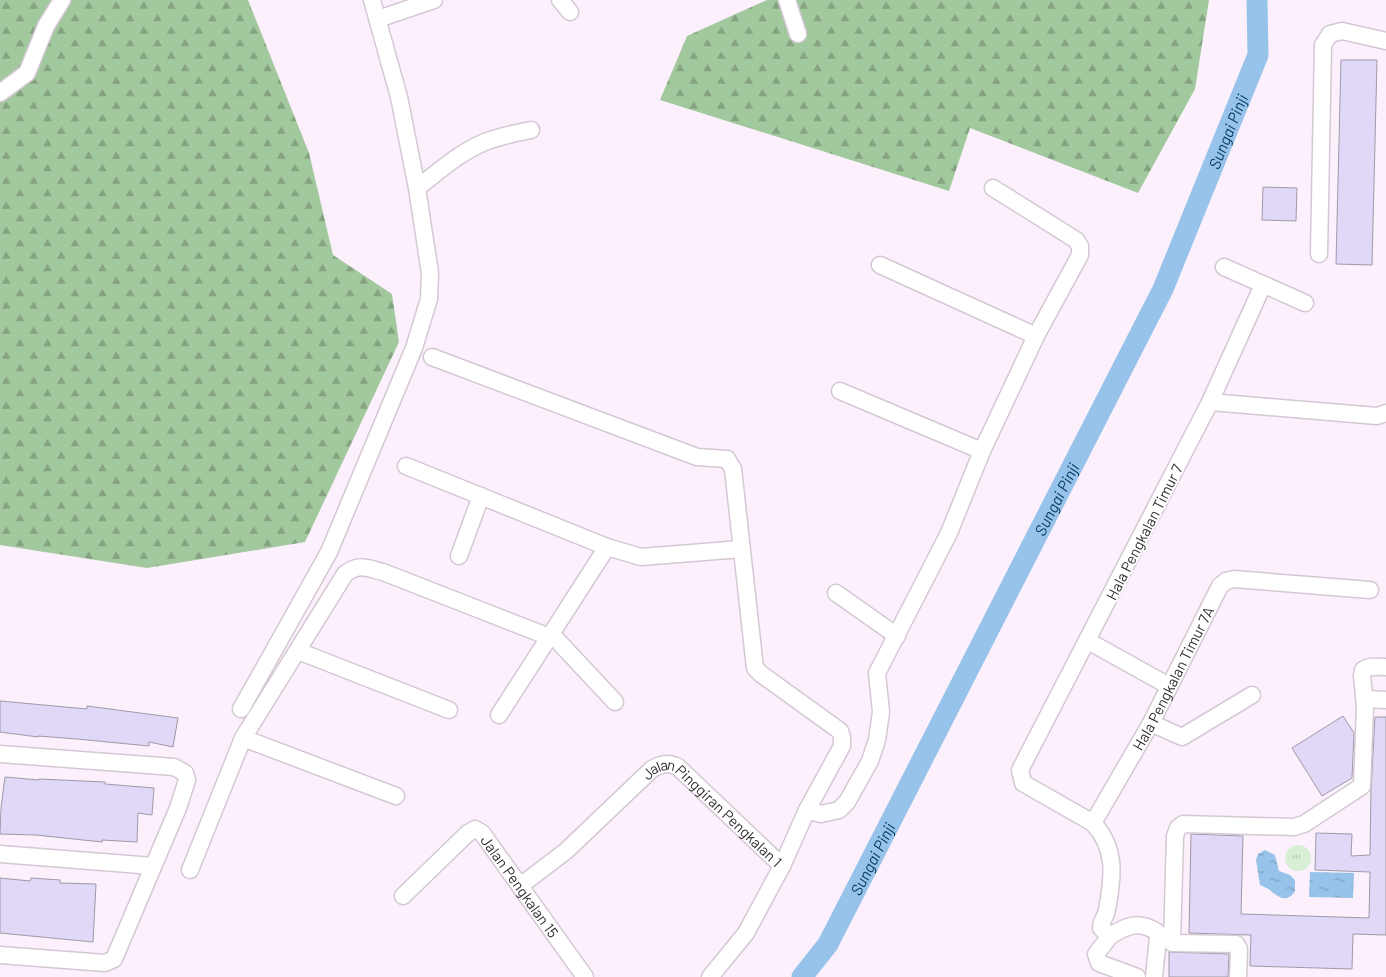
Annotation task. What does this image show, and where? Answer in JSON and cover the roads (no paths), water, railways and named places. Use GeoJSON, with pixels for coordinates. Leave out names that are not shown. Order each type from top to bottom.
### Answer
{"type":"FeatureCollection","features":[{"type":"Feature","properties":{"kind":"street"},"geometry":{"type":"LineString","coordinates":[[0,93],[27,73],[46,26],[62,0]]}},
{"type":"Feature","properties":{"kind":"street"},"geometry":{"type":"LineString","coordinates":[[241,709],[329,552],[414,348],[429,300],[430,273],[399,97],[372,0]]}},
{"type":"Feature","properties":{"kind":"street"},"geometry":{"type":"LineString","coordinates":[[378,19],[434,0]]}},
{"type":"Feature","properties":{"kind":"street"},"geometry":{"type":"LineString","coordinates":[[787,0],[798,34]]}},
{"type":"Feature","properties":{"kind":"street"},"geometry":{"type":"LineString","coordinates":[[1319,254],[1323,45],[1330,34],[1342,31],[1386,41]]}},
{"type":"Feature","properties":{"kind":"street"},"geometry":{"type":"LineString","coordinates":[[416,188],[444,166],[484,143],[502,136],[531,130]]}},
{"type":"Feature","properties":{"kind":"street"},"geometry":{"type":"LineString","coordinates":[[807,810],[821,814],[839,810],[847,802],[870,761],[877,740],[881,712],[877,674],[949,533],[982,450],[1036,336],[1080,255],[1080,246],[1076,240],[993,188]]}},
{"type":"Feature","properties":{"kind":"street"},"geometry":{"type":"LineString","coordinates":[[880,265],[1036,336]]}},
{"type":"Feature","properties":{"kind":"street"},"geometry":{"type":"LineString","coordinates":[[1224,267],[1305,304]]}},
{"type":"Feature","properties":{"kind":"street","name":"Hala Pengkalan Timur 7"},"geometry":{"type":"LineString","coordinates":[[1093,823],[1022,783],[1020,770],[1210,402],[1264,285]]}},
{"type":"Feature","properties":{"kind":"street"},"geometry":{"type":"LineString","coordinates":[[432,357],[697,457],[727,460],[733,469],[755,668],[840,730],[842,737],[842,746],[807,810],[782,866]]}},
{"type":"Feature","properties":{"kind":"street"},"geometry":{"type":"LineString","coordinates":[[840,391],[982,450]]}},
{"type":"Feature","properties":{"kind":"street"},"geometry":{"type":"LineString","coordinates":[[1210,402],[1377,416],[1386,413]]}},
{"type":"Feature","properties":{"kind":"street"},"geometry":{"type":"LineString","coordinates":[[406,466],[606,547],[641,558],[741,549]]}},
{"type":"Feature","properties":{"kind":"street"},"geometry":{"type":"LineString","coordinates":[[459,556],[481,496]]}},
{"type":"Feature","properties":{"kind":"street"},"geometry":{"type":"LineString","coordinates":[[499,715],[606,547]]}},
{"type":"Feature","properties":{"kind":"street"},"geometry":{"type":"LineString","coordinates":[[190,870],[243,738],[344,574],[353,567],[383,572],[558,640],[615,702]]}},
{"type":"Feature","properties":{"kind":"street","name":"Hala Pengkalan Timur 7A"},"geometry":{"type":"LineString","coordinates":[[1093,823],[1152,723],[1220,586],[1226,581],[1234,579],[1370,590]]}},
{"type":"Feature","properties":{"kind":"street"},"geometry":{"type":"LineString","coordinates":[[836,593],[897,636]]}},
{"type":"Feature","properties":{"kind":"street"},"geometry":{"type":"LineString","coordinates":[[1088,641],[1170,686]]}},
{"type":"Feature","properties":{"kind":"street"},"geometry":{"type":"LineString","coordinates":[[298,651],[449,710]]}},
{"type":"Feature","properties":{"kind":"street"},"geometry":{"type":"LineString","coordinates":[[1238,977],[1238,949],[1236,944],[1172,943],[1175,836],[1178,828],[1183,824],[1294,827],[1304,824],[1362,786],[1363,670],[1373,666],[1386,667]]}},
{"type":"Feature","properties":{"kind":"street"},"geometry":{"type":"LineString","coordinates":[[1152,723],[1182,737],[1252,695]]}},
{"type":"Feature","properties":{"kind":"street"},"geometry":{"type":"LineString","coordinates":[[1364,699],[1386,700]]}},
{"type":"Feature","properties":{"kind":"street"},"geometry":{"type":"LineString","coordinates":[[243,738],[396,796]]}},
{"type":"Feature","properties":{"kind":"street"},"geometry":{"type":"LineString","coordinates":[[0,754],[174,768],[185,773],[187,780],[178,808],[114,959],[105,963],[0,955]]}},
{"type":"Feature","properties":{"kind":"street","name":"Jalan Pinggiran Pengkalan 1"},"geometry":{"type":"LineString","coordinates":[[520,886],[566,851],[652,769],[659,765],[668,764],[678,767],[782,866],[746,933],[710,977]]}},
{"type":"Feature","properties":{"kind":"street"},"geometry":{"type":"LineString","coordinates":[[1093,823],[1102,833],[1108,845],[1112,862],[1106,913],[1101,926],[1110,936]]}},
{"type":"Feature","properties":{"kind":"street","name":"Jalan Pengkalan 15"},"geometry":{"type":"LineString","coordinates":[[403,896],[474,829],[482,833],[585,977]]}},
{"type":"Feature","properties":{"kind":"street"},"geometry":{"type":"LineString","coordinates":[[0,854],[153,866]]}},
{"type":"Feature","properties":{"kind":"street"},"geometry":{"type":"LineString","coordinates":[[1137,977],[1098,963],[1096,954],[1110,936],[1126,926],[1135,925],[1156,932],[1158,938],[1154,977]]}},
{"type":"Feature","properties":{"kind":"water"},"geometry":{"type":"Polygon","coordinates":[[[1265,850],[1275,855],[1279,871],[1290,875],[1295,880],[1295,891],[1289,897],[1280,897],[1260,885],[1256,860],[1258,854],[1265,850]]]}},
{"type":"Feature","properties":{"kind":"water"},"geometry":{"type":"Polygon","coordinates":[[[1310,872],[1354,873],[1353,898],[1309,897],[1310,872]]]}},
{"type":"Feature","properties":{"kind":"waterway","name":"Sungai Pinji"},"geometry":{"type":"LineString","coordinates":[[802,977],[828,944],[1163,289],[1258,55],[1257,0]]}}]}
